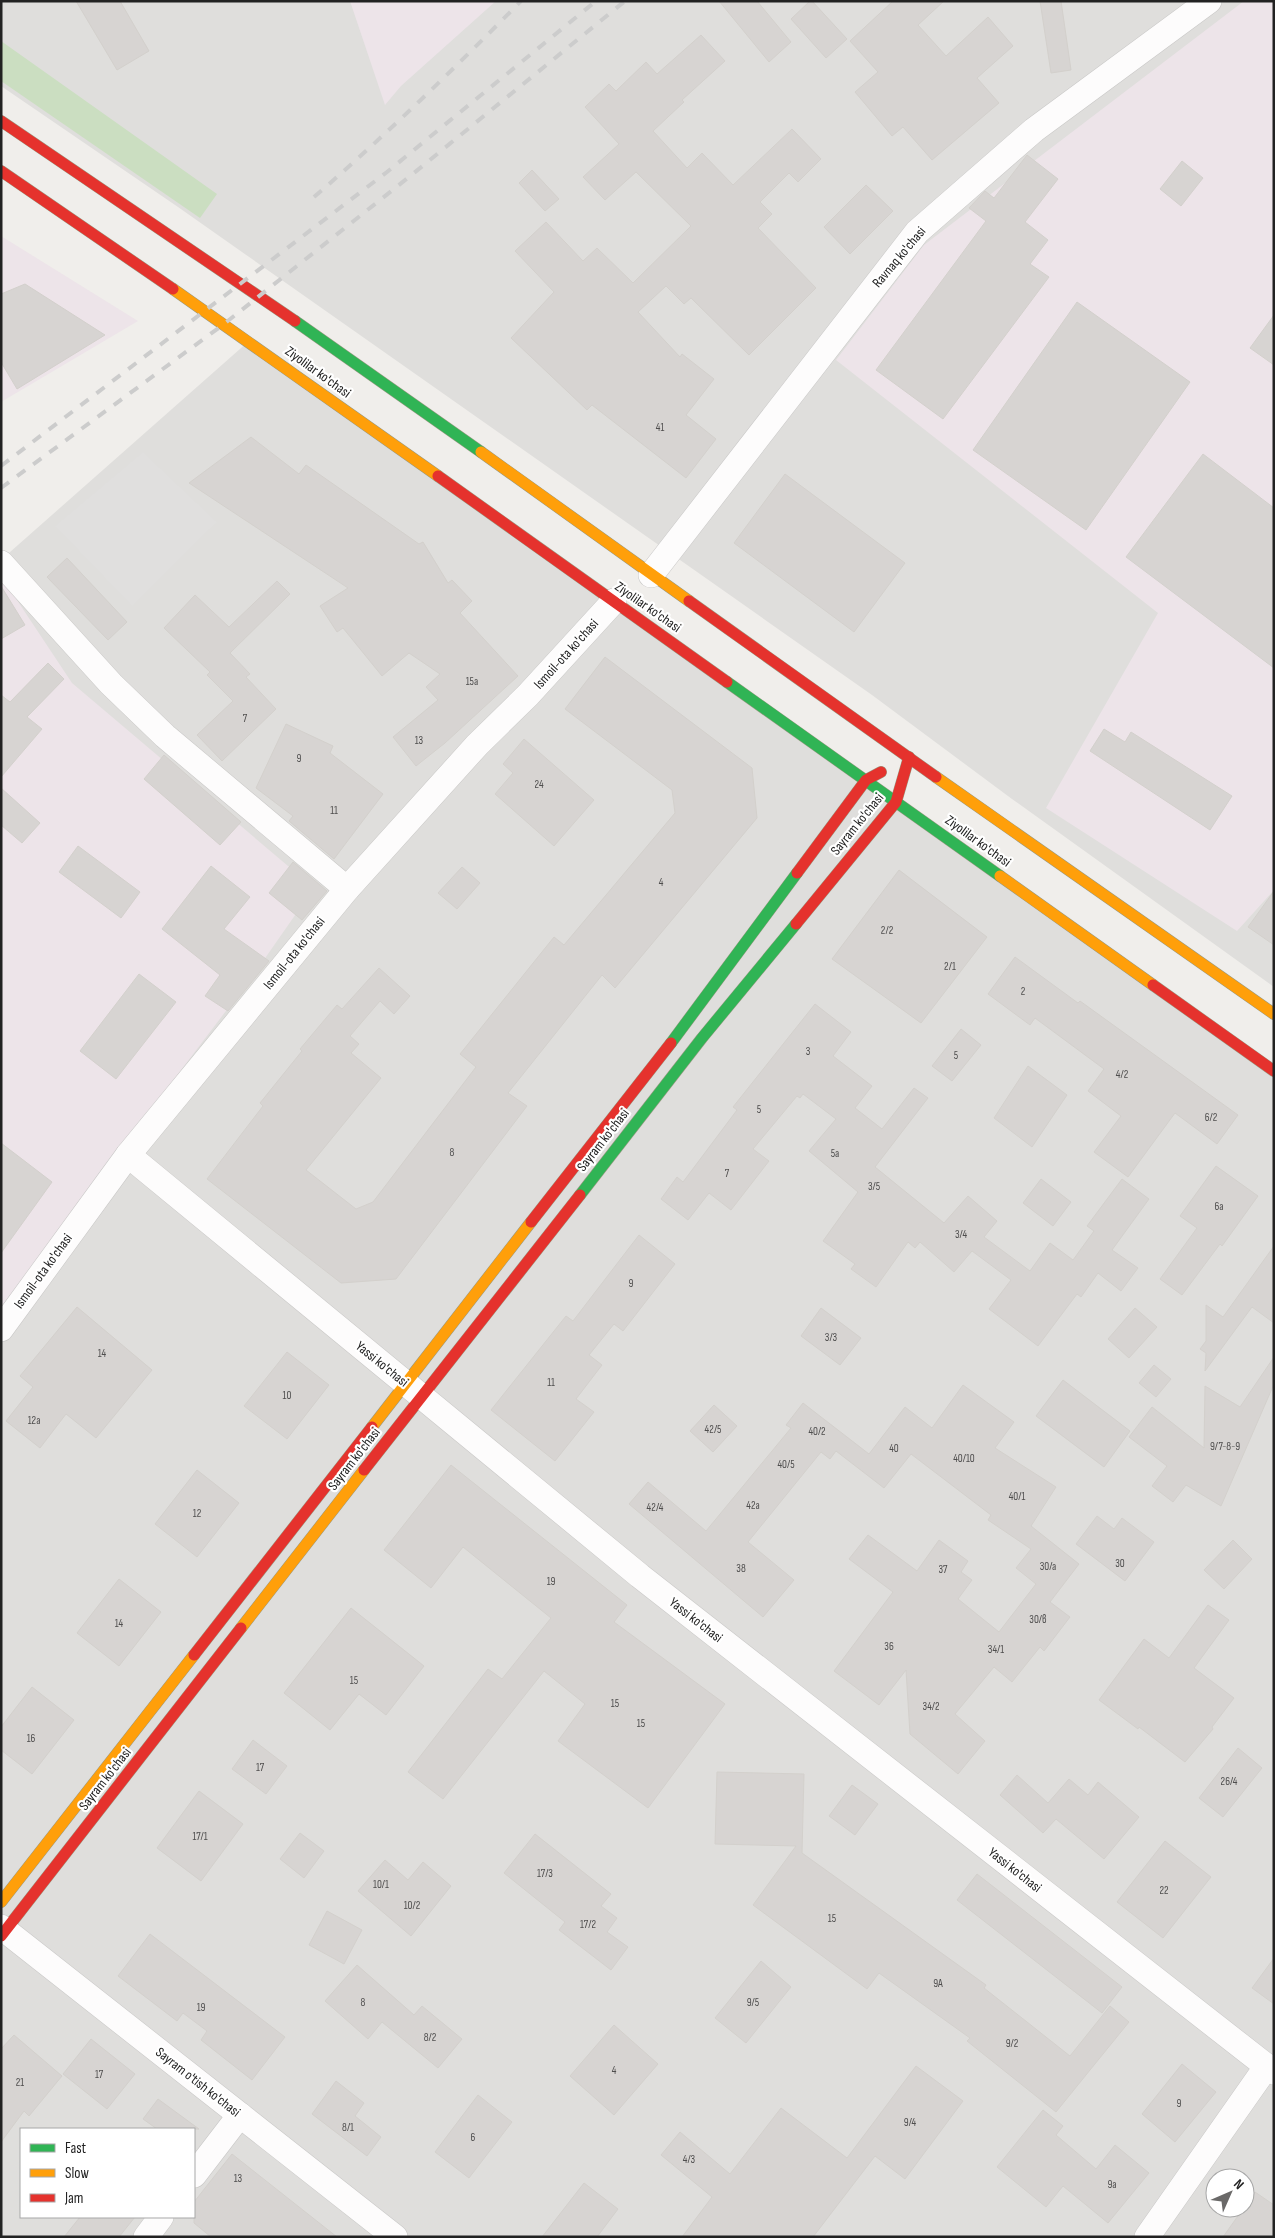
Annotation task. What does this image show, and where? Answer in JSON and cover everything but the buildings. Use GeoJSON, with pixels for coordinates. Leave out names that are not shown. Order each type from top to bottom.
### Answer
{"type":"FeatureCollection","features":[{"type":"Feature","properties":{"kind":"main road","name":"Ziyolilar ko'chasi"},"geometry":{"type":"LineString","coordinates":[[1,121],[322,339],[651,575],[1274,1014]]}},
{"type":"Feature","properties":{"kind":"main road","name":"Ziyolilar ko'chasi"},"geometry":{"type":"LineString","coordinates":[[1,172],[249,341],[1274,1071]]}},
{"type":"Feature","properties":{"kind":"main road","name":"Sayram ko'chasi"},"geometry":{"type":"LineString","coordinates":[[3,1931],[414,1390],[866,780],[909,757]]}},
{"type":"Feature","properties":{"kind":"main road","name":"Sayram ko'chasi"},"geometry":{"type":"LineString","coordinates":[[1,1902],[414,1390],[896,802],[909,757]]}},
{"type":"Feature","properties":{"kind":"street","name":"Ravnaq ko'chasi"},"geometry":{"type":"LineString","coordinates":[[651,575],[917,232],[1034,130],[1209,1]]}},
{"type":"Feature","properties":{"kind":"street"},"geometry":{"type":"LineString","coordinates":[[1,563],[111,684],[165,736],[347,889]]}},
{"type":"Feature","properties":{"kind":"street","name":"Ismoil-ota ko'chasi"},"geometry":{"type":"LineString","coordinates":[[1,1329],[128,1155],[347,889],[477,745],[528,695],[614,601]]}},
{"type":"Feature","properties":{"kind":"street","name":"Yassi ko'chasi"},"geometry":{"type":"LineString","coordinates":[[128,1155],[640,1576],[1270,2069]]}},
{"type":"Feature","properties":{"kind":"street","name":"Sayram o'tish ko'chasi"},"geometry":{"type":"LineString","coordinates":[[3,1931],[395,2237]]}},
{"type":"Feature","properties":{"kind":"street"},"geometry":{"type":"LineString","coordinates":[[1147,2237],[1270,2069]]}},
{"type":"Feature","properties":{"kind":"street"},"geometry":{"type":"LineString","coordinates":[[195,2174],[240,2115]]}},
{"type":"Feature","properties":{"kind":"street"},"geometry":{"type":"LineString","coordinates":[[146,2237],[160,2218]]}},
{"type":"Feature","properties":{"kind":"shaded area"},"geometry":{"type":"Polygon","coordinates":[[[1,1],[1274,1],[1274,987],[1012,799],[872,695],[178,207],[1,86],[1,1]]]}},
{"type":"Feature","properties":{"kind":"shaded area"},"geometry":{"type":"Polygon","coordinates":[[[350,1],[496,1],[401,86],[385,105],[350,1]]]}},
{"type":"Feature","properties":{"kind":"shaded area"},"geometry":{"type":"Polygon","coordinates":[[[1244,1],[1274,1],[1274,890],[1237,931],[1046,808],[1158,613],[836,360],[924,245],[1244,1]]]}},
{"type":"Feature","properties":{"kind":"shaded area"},"geometry":{"type":"Polygon","coordinates":[[[1,236],[138,321],[1,402],[1,236]]]}},
{"type":"Feature","properties":{"kind":"shaded area"},"geometry":{"type":"Polygon","coordinates":[[[249,341],[1274,1071],[1274,2237],[1,2237],[1,560],[249,341]]]}},
{"type":"Feature","properties":{"kind":"shaded area"},"geometry":{"type":"Polygon","coordinates":[[[143,452],[217,522],[132,606],[55,526],[143,452]]]}},
{"type":"Feature","properties":{"kind":"shaded area"},"geometry":{"type":"Polygon","coordinates":[[[1,576],[72,683],[314,888],[254,974],[1,1307],[1,576]]]}},
{"type":"Feature","properties":{"kind":"green space"},"geometry":{"type":"Polygon","coordinates":[[[1,41],[217,194],[200,218],[1,81],[1,41]]]}},
{"type":"Feature","properties":{"kind":"railway"},"geometry":{"type":"LineString","coordinates":[[314,197],[471,52],[521,1]]}},
{"type":"Feature","properties":{"kind":"railway"},"geometry":{"type":"LineString","coordinates":[[1,466],[387,172],[596,1]]}},
{"type":"Feature","properties":{"kind":"railway"},"geometry":{"type":"LineString","coordinates":[[1,488],[224,324],[409,177],[625,1]]}},
{"type":"Feature","properties":{"kind":"traffic: fast"},"geometry":{"type":"LineString","coordinates":[[295,321],[481,452]]}},
{"type":"Feature","properties":{"kind":"traffic: fast"},"geometry":{"type":"LineString","coordinates":[[727,682],[1000,876]]}},
{"type":"Feature","properties":{"kind":"traffic: fast"},"geometry":{"type":"LineString","coordinates":[[671,1043],[797,873]]}},
{"type":"Feature","properties":{"kind":"traffic: fast"},"geometry":{"type":"LineString","coordinates":[[580,1195],[702,1038],[796,924]]}},
{"type":"Feature","properties":{"kind":"traffic: slow"},"geometry":{"type":"LineString","coordinates":[[173,289],[438,476]]}},
{"type":"Feature","properties":{"kind":"traffic: slow"},"geometry":{"type":"LineString","coordinates":[[481,452],[689,601]]}},
{"type":"Feature","properties":{"kind":"traffic: slow"},"geometry":{"type":"LineString","coordinates":[[936,777],[1274,1014]]}},
{"type":"Feature","properties":{"kind":"traffic: slow"},"geometry":{"type":"LineString","coordinates":[[1000,876],[1153,985]]}},
{"type":"Feature","properties":{"kind":"traffic: slow"},"geometry":{"type":"LineString","coordinates":[[372,1427],[531,1222]]}},
{"type":"Feature","properties":{"kind":"traffic: slow"},"geometry":{"type":"LineString","coordinates":[[241,1628],[364,1470]]}},
{"type":"Feature","properties":{"kind":"traffic: slow"},"geometry":{"type":"LineString","coordinates":[[1,1902],[194,1655]]}},
{"type":"Feature","properties":{"kind":"traffic: jam"},"geometry":{"type":"LineString","coordinates":[[1,121],[295,321]]}},
{"type":"Feature","properties":{"kind":"traffic: jam"},"geometry":{"type":"LineString","coordinates":[[1,171],[173,289]]}},
{"type":"Feature","properties":{"kind":"traffic: jam"},"geometry":{"type":"LineString","coordinates":[[438,476],[727,682]]}},
{"type":"Feature","properties":{"kind":"traffic: jam"},"geometry":{"type":"LineString","coordinates":[[689,601],[936,777]]}},
{"type":"Feature","properties":{"kind":"traffic: jam"},"geometry":{"type":"LineString","coordinates":[[796,924],[896,802],[909,757]]}},
{"type":"Feature","properties":{"kind":"traffic: jam"},"geometry":{"type":"LineString","coordinates":[[797,873],[866,780],[881,772]]}},
{"type":"Feature","properties":{"kind":"traffic: jam"},"geometry":{"type":"LineString","coordinates":[[1153,985],[1274,1071]]}},
{"type":"Feature","properties":{"kind":"traffic: jam"},"geometry":{"type":"LineString","coordinates":[[531,1222],[671,1043]]}},
{"type":"Feature","properties":{"kind":"traffic: jam"},"geometry":{"type":"LineString","coordinates":[[364,1470],[580,1195]]}},
{"type":"Feature","properties":{"kind":"traffic: jam"},"geometry":{"type":"LineString","coordinates":[[194,1655],[372,1427]]}},
{"type":"Feature","properties":{"kind":"traffic: jam"},"geometry":{"type":"LineString","coordinates":[[1,1936],[241,1628]]}}]}
